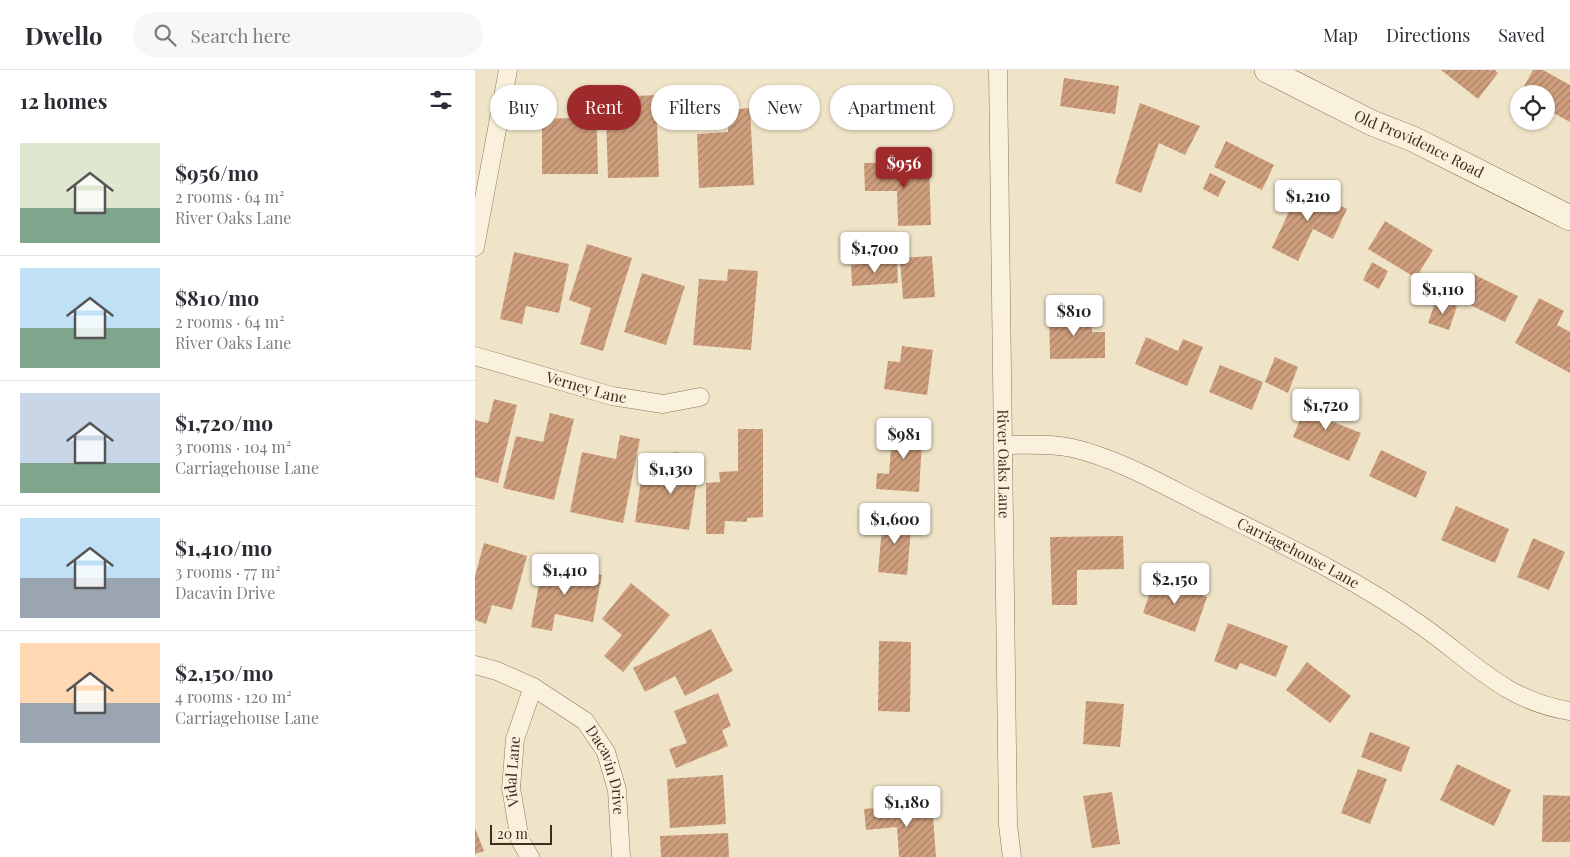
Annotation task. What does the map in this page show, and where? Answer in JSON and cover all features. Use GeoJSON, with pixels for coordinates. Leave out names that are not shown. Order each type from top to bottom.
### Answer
{"type":"FeatureCollection","features":[{"type":"Feature","properties":{"kind":"street"},"geometry":{"type":"LineString","coordinates":[[475,247],[508,70]]}},
{"type":"Feature","properties":{"kind":"street","name":"River Oaks Lane"},"geometry":{"type":"LineString","coordinates":[[998,70],[1008,825],[1012,857]]}},
{"type":"Feature","properties":{"kind":"street","name":"Old Providence Road"},"geometry":{"type":"LineString","coordinates":[[1284,74],[1372,122],[1421,143],[1570,218]]}},
{"type":"Feature","properties":{"kind":"street","name":"Verney Lane"},"geometry":{"type":"LineString","coordinates":[[475,356],[612,396],[663,404],[700,397]]}},
{"type":"Feature","properties":{"kind":"street","name":"Carriagehouse Lane"},"geometry":{"type":"LineString","coordinates":[[1004,445],[1072,448],[1103,457],[1165,486],[1296,552],[1368,591],[1421,626],[1509,691],[1536,703],[1570,711]]}},
{"type":"Feature","properties":{"kind":"street","name":"Dacavin Drive"},"geometry":{"type":"LineString","coordinates":[[475,665],[497,671],[533,687],[585,721],[606,752],[617,790],[621,857]]}},
{"type":"Feature","properties":{"kind":"street","name":"Vidal Lane"},"geometry":{"type":"LineString","coordinates":[[530,857],[520,840],[511,788],[515,739],[533,687]]}},
{"type":"Feature","properties":{"kind":"building"},"geometry":{"type":"Polygon","coordinates":[[[1441,70],[1495,70],[1498,73],[1478,99],[1441,70]]]}},
{"type":"Feature","properties":{"kind":"building"},"geometry":{"type":"Polygon","coordinates":[[[1533,70],[1543,70],[1570,85],[1570,122],[1555,114],[1555,85],[1525,85],[1533,70]]]}},
{"type":"Feature","properties":{"kind":"building"},"geometry":{"type":"Polygon","coordinates":[[[1064,78],[1119,86],[1115,114],[1060,106],[1064,78]]]}},
{"type":"Feature","properties":{"kind":"building"},"geometry":{"type":"Polygon","coordinates":[[[651,95],[651,130],[657,130],[659,177],[608,178],[606,130],[641,130],[641,96],[651,95]]]}},
{"type":"Feature","properties":{"kind":"building"},"geometry":{"type":"Polygon","coordinates":[[[1140,103],[1200,126],[1185,155],[1159,143],[1141,193],[1115,183],[1140,103]]]}},
{"type":"Feature","properties":{"kind":"building"},"geometry":{"type":"Polygon","coordinates":[[[749,108],[754,185],[699,188],[697,134],[739,130],[739,109],[749,108]]]}},
{"type":"Feature","properties":{"kind":"building"},"geometry":{"type":"Polygon","coordinates":[[[557,118],[567,118],[567,130],[597,130],[598,174],[542,174],[542,130],[557,130],[557,118]]]}},
{"type":"Feature","properties":{"kind":"building"},"geometry":{"type":"Polygon","coordinates":[[[1226,141],[1274,165],[1262,190],[1214,167],[1226,141]]]}},
{"type":"Feature","properties":{"kind":"building"},"geometry":{"type":"Polygon","coordinates":[[[929,162],[931,225],[898,226],[897,191],[865,191],[864,163],[929,162]]]}},
{"type":"Feature","properties":{"kind":"building"},"geometry":{"type":"Polygon","coordinates":[[[1210,173],[1226,181],[1218,197],[1203,189],[1210,173]]]}},
{"type":"Feature","properties":{"kind":"building"},"geometry":{"type":"Polygon","coordinates":[[[1301,186],[1347,209],[1333,239],[1313,229],[1298,261],[1272,248],[1301,186]]]}},
{"type":"Feature","properties":{"kind":"building"},"geometry":{"type":"Polygon","coordinates":[[[1385,221],[1433,250],[1416,278],[1368,249],[1385,221]]]}},
{"type":"Feature","properties":{"kind":"building"},"geometry":{"type":"Polygon","coordinates":[[[587,244],[632,258],[603,351],[580,344],[591,308],[569,300],[587,244]]]}},
{"type":"Feature","properties":{"kind":"building"},"geometry":{"type":"Polygon","coordinates":[[[514,252],[569,264],[559,313],[526,306],[522,324],[500,319],[514,252]]]}},
{"type":"Feature","properties":{"kind":"building"},"geometry":{"type":"Polygon","coordinates":[[[932,256],[935,297],[903,299],[900,258],[932,256]]]}},
{"type":"Feature","properties":{"kind":"building"},"geometry":{"type":"Polygon","coordinates":[[[897,261],[898,283],[852,286],[851,265],[897,261]]]}},
{"type":"Feature","properties":{"kind":"building"},"geometry":{"type":"Polygon","coordinates":[[[1372,262],[1388,271],[1379,289],[1363,280],[1372,262]]]}},
{"type":"Feature","properties":{"kind":"building"},"geometry":{"type":"Polygon","coordinates":[[[728,269],[758,271],[751,350],[693,345],[699,279],[727,281],[728,269]]]}},
{"type":"Feature","properties":{"kind":"building"},"geometry":{"type":"Polygon","coordinates":[[[642,273],[685,286],[666,345],[624,332],[642,273]]]}},
{"type":"Feature","properties":{"kind":"building"},"geometry":{"type":"Polygon","coordinates":[[[1471,273],[1518,296],[1505,322],[1458,299],[1471,273]]]}},
{"type":"Feature","properties":{"kind":"building"},"geometry":{"type":"Polygon","coordinates":[[[1539,298],[1564,311],[1557,325],[1570,332],[1570,373],[1515,343],[1539,298]]]}},
{"type":"Feature","properties":{"kind":"building"},"geometry":{"type":"Polygon","coordinates":[[[1436,299],[1457,306],[1449,330],[1428,323],[1436,299]]]}},
{"type":"Feature","properties":{"kind":"building"},"geometry":{"type":"Polygon","coordinates":[[[1073,311],[1073,317],[1092,317],[1092,332],[1105,332],[1105,358],[1050,359],[1049,312],[1073,311]]]}},
{"type":"Feature","properties":{"kind":"building"},"geometry":{"type":"Polygon","coordinates":[[[1146,337],[1178,351],[1183,339],[1203,347],[1187,386],[1135,364],[1146,337]]]}},
{"type":"Feature","properties":{"kind":"building"},"geometry":{"type":"Polygon","coordinates":[[[902,346],[933,350],[927,395],[884,389],[888,361],[900,362],[902,346]]]}},
{"type":"Feature","properties":{"kind":"building"},"geometry":{"type":"Polygon","coordinates":[[[1275,357],[1298,367],[1288,393],[1265,382],[1275,357]]]}},
{"type":"Feature","properties":{"kind":"building"},"geometry":{"type":"Polygon","coordinates":[[[1220,365],[1263,382],[1252,410],[1209,392],[1220,365]]]}},
{"type":"Feature","properties":{"kind":"building"},"geometry":{"type":"Polygon","coordinates":[[[1310,396],[1332,405],[1326,419],[1361,433],[1349,461],[1293,437],[1310,396]]]}},
{"type":"Feature","properties":{"kind":"building"},"geometry":{"type":"Polygon","coordinates":[[[494,399],[517,405],[498,483],[475,477],[475,420],[488,423],[494,399]]]}},
{"type":"Feature","properties":{"kind":"building"},"geometry":{"type":"Polygon","coordinates":[[[550,413],[574,419],[554,500],[503,488],[516,436],[543,442],[550,413]]]}},
{"type":"Feature","properties":{"kind":"building"},"geometry":{"type":"Polygon","coordinates":[[[893,424],[923,425],[919,492],[876,489],[877,473],[889,474],[893,424]]]}},
{"type":"Feature","properties":{"kind":"building"},"geometry":{"type":"Polygon","coordinates":[[[738,429],[763,429],[763,517],[747,518],[747,522],[725,521],[724,534],[706,534],[706,483],[720,482],[719,472],[738,471],[738,429]]]}},
{"type":"Feature","properties":{"kind":"building"},"geometry":{"type":"Polygon","coordinates":[[[620,435],[640,439],[623,523],[570,512],[582,452],[616,459],[620,435]]]}},
{"type":"Feature","properties":{"kind":"building"},"geometry":{"type":"Polygon","coordinates":[[[1381,450],[1427,472],[1416,498],[1369,476],[1381,450]]]}},
{"type":"Feature","properties":{"kind":"building"},"geometry":{"type":"Polygon","coordinates":[[[674,452],[701,456],[689,530],[635,522],[641,480],[669,484],[674,452]]]}},
{"type":"Feature","properties":{"kind":"building"},"geometry":{"type":"Polygon","coordinates":[[[1456,506],[1509,529],[1495,563],[1441,540],[1456,506]]]}},
{"type":"Feature","properties":{"kind":"building"},"geometry":{"type":"Polygon","coordinates":[[[883,516],[912,518],[907,575],[878,572],[883,516]]]}},
{"type":"Feature","properties":{"kind":"building"},"geometry":{"type":"Polygon","coordinates":[[[1123,536],[1124,569],[1077,570],[1077,605],[1052,605],[1050,537],[1123,536]]]}},
{"type":"Feature","properties":{"kind":"building"},"geometry":{"type":"Polygon","coordinates":[[[1533,538],[1565,552],[1549,590],[1517,577],[1533,538]]]}},
{"type":"Feature","properties":{"kind":"building"},"geometry":{"type":"Polygon","coordinates":[[[484,543],[527,556],[512,610],[492,605],[486,624],[475,620],[475,576],[484,543]]]}},
{"type":"Feature","properties":{"kind":"building"},"geometry":{"type":"Polygon","coordinates":[[[543,563],[602,575],[593,622],[555,614],[552,631],[531,627],[543,563]]]}},
{"type":"Feature","properties":{"kind":"building"},"geometry":{"type":"Polygon","coordinates":[[[1155,578],[1207,597],[1195,632],[1143,613],[1155,578]]]}},
{"type":"Feature","properties":{"kind":"building"},"geometry":{"type":"Polygon","coordinates":[[[631,583],[670,615],[623,672],[604,656],[622,635],[602,619],[631,583]]]}},
{"type":"Feature","properties":{"kind":"building"},"geometry":{"type":"Polygon","coordinates":[[[1228,623],[1288,646],[1276,677],[1240,663],[1237,670],[1214,661],[1228,623]]]}},
{"type":"Feature","properties":{"kind":"building"},"geometry":{"type":"Polygon","coordinates":[[[711,629],[733,671],[685,696],[675,676],[645,692],[633,668],[711,629]]]}},
{"type":"Feature","properties":{"kind":"building"},"geometry":{"type":"Polygon","coordinates":[[[879,641],[911,642],[910,712],[878,711],[879,641]]]}},
{"type":"Feature","properties":{"kind":"building"},"geometry":{"type":"Polygon","coordinates":[[[1307,662],[1351,696],[1330,723],[1286,690],[1307,662]]]}},
{"type":"Feature","properties":{"kind":"building"},"geometry":{"type":"Polygon","coordinates":[[[718,693],[731,726],[722,730],[728,746],[676,768],[669,749],[687,743],[674,711],[718,693]]]}},
{"type":"Feature","properties":{"kind":"building"},"geometry":{"type":"Polygon","coordinates":[[[1086,701],[1124,704],[1120,747],[1083,744],[1086,701]]]}},
{"type":"Feature","properties":{"kind":"building"},"geometry":{"type":"Polygon","coordinates":[[[1370,732],[1410,747],[1401,772],[1361,757],[1370,732]]]}},
{"type":"Feature","properties":{"kind":"building"},"geometry":{"type":"Polygon","coordinates":[[[1457,764],[1511,790],[1494,826],[1440,800],[1457,764]]]}},
{"type":"Feature","properties":{"kind":"building"},"geometry":{"type":"Polygon","coordinates":[[[1358,769],[1387,779],[1370,824],[1341,813],[1358,769]]]}},
{"type":"Feature","properties":{"kind":"building"},"geometry":{"type":"Polygon","coordinates":[[[723,775],[726,824],[670,828],[667,779],[723,775]]]}},
{"type":"Feature","properties":{"kind":"building"},"geometry":{"type":"Polygon","coordinates":[[[1112,792],[1120,844],[1092,848],[1083,796],[1112,792]]]}},
{"type":"Feature","properties":{"kind":"building"},"geometry":{"type":"Polygon","coordinates":[[[1543,795],[1570,796],[1570,842],[1542,842],[1543,795]]]}},
{"type":"Feature","properties":{"kind":"building"},"geometry":{"type":"Polygon","coordinates":[[[932,803],[936,857],[899,857],[897,827],[866,830],[864,809],[932,803]]]}},
{"type":"Feature","properties":{"kind":"building"},"geometry":{"type":"Polygon","coordinates":[[[475,828],[484,851],[475,854],[475,828]]]}},
{"type":"Feature","properties":{"kind":"building"},"geometry":{"type":"Polygon","coordinates":[[[728,833],[729,857],[661,857],[660,836],[728,833]]]}}]}
